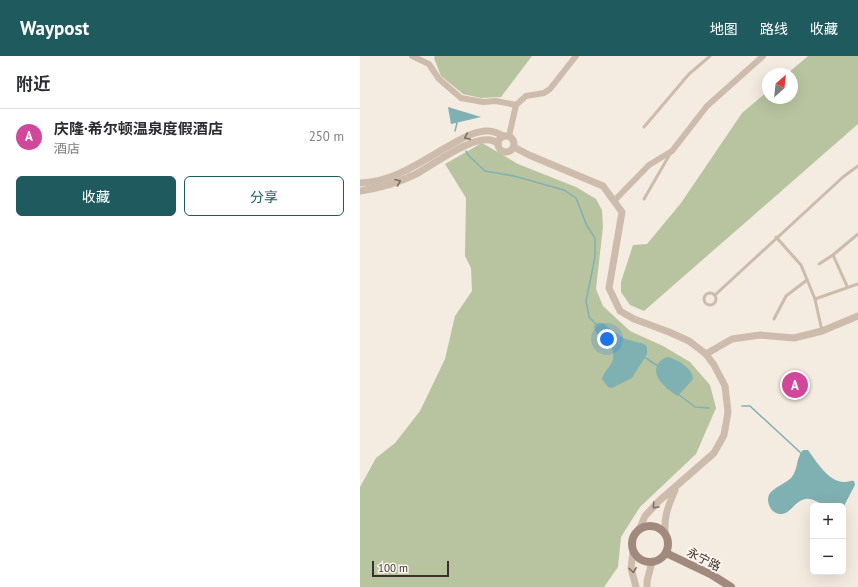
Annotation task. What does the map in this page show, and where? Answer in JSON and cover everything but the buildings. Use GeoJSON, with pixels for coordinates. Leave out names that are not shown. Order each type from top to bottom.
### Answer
{"type":"FeatureCollection","features":[{"type":"Feature","properties":{"kind":"main road"},"geometry":{"type":"LineString","coordinates":[[645,526],[656,527],[665,534],[668,544],[664,555],[652,562],[641,560],[633,552],[631,542],[633,536],[640,528],[645,526]]}},
{"type":"Feature","properties":{"kind":"main road","name":"永宁路"},"geometry":{"type":"LineString","coordinates":[[664,555],[722,587]]}},
{"type":"Feature","properties":{"kind":"main road","name":"永宁路"},"geometry":{"type":"LineString","coordinates":[[664,555],[712,575],[731,587]]}},
{"type":"Feature","properties":{"kind":"street"},"geometry":{"type":"LineString","coordinates":[[412,56],[429,64],[439,79],[461,98],[483,102],[496,100],[516,106]]}},
{"type":"Feature","properties":{"kind":"street"},"geometry":{"type":"LineString","coordinates":[[498,144],[499,139],[506,136],[516,106],[526,96],[544,93],[550,89],[576,56]]}},
{"type":"Feature","properties":{"kind":"street"},"geometry":{"type":"LineString","coordinates":[[614,200],[649,165],[672,151],[707,106],[763,56]]}},
{"type":"Feature","properties":{"kind":"street"},"geometry":{"type":"LineString","coordinates":[[360,183],[384,179],[402,173],[436,152],[476,132],[490,131],[506,136],[514,142],[514,147]]}},
{"type":"Feature","properties":{"kind":"street"},"geometry":{"type":"LineString","coordinates":[[360,191],[395,183],[416,174],[473,142],[489,139],[498,144],[500,149],[505,152],[510,151],[514,147]]}},
{"type":"Feature","properties":{"kind":"street"},"geometry":{"type":"LineString","coordinates":[[514,147],[529,155],[603,186],[622,212],[609,288],[620,311],[634,319],[689,341],[706,354],[714,365],[725,386],[728,412],[724,435],[714,453],[659,501],[646,516],[640,528]]}},
{"type":"Feature","properties":{"kind":"street"},"geometry":{"type":"LineString","coordinates":[[706,354],[732,338],[760,335],[794,338],[822,331],[858,316]]}},
{"type":"Feature","properties":{"kind":"street"},"geometry":{"type":"LineString","coordinates":[[665,534],[664,521],[675,488]]}},
{"type":"Feature","properties":{"kind":"street"},"geometry":{"type":"LineString","coordinates":[[633,552],[631,568],[636,587]]}},
{"type":"Feature","properties":{"kind":"street"},"geometry":{"type":"LineString","coordinates":[[647,587],[652,562]]}},
{"type":"Feature","properties":{"kind":"lane"},"geometry":{"type":"LineString","coordinates":[[644,127],[689,74],[710,56]]}},
{"type":"Feature","properties":{"kind":"lane"},"geometry":{"type":"LineString","coordinates":[[644,199],[672,151]]}},
{"type":"Feature","properties":{"kind":"lane"},"geometry":{"type":"LineString","coordinates":[[715,295],[776,237],[843,177],[858,166]]}},
{"type":"Feature","properties":{"kind":"lane"},"geometry":{"type":"LineString","coordinates":[[819,264],[833,255],[858,234]]}},
{"type":"Feature","properties":{"kind":"lane"},"geometry":{"type":"LineString","coordinates":[[776,237],[801,265],[815,299],[822,331]]}},
{"type":"Feature","properties":{"kind":"lane"},"geometry":{"type":"LineString","coordinates":[[833,255],[847,286]]}},
{"type":"Feature","properties":{"kind":"lane"},"geometry":{"type":"LineString","coordinates":[[774,319],[786,296],[807,280]]}},
{"type":"Feature","properties":{"kind":"lane"},"geometry":{"type":"LineString","coordinates":[[815,299],[847,286],[858,284]]}},
{"type":"Feature","properties":{"kind":"lane"},"geometry":{"type":"LineString","coordinates":[[710,293],[715,295],[717,299],[714,304],[710,306],[706,304],[704,298],[706,295],[710,293]]}},
{"type":"Feature","properties":{"kind":"green space"},"geometry":{"type":"Polygon","coordinates":[[[435,56],[532,56],[501,97],[481,98],[463,94],[441,76],[434,58],[435,56]]]}},
{"type":"Feature","properties":{"kind":"green space"},"geometry":{"type":"Polygon","coordinates":[[[808,56],[858,56],[858,124],[644,311],[630,305],[621,292],[621,282],[633,245],[647,244],[681,203],[742,113],[762,96],[762,104],[798,104],[798,68],[794,68],[808,56]]]}},
{"type":"Feature","properties":{"kind":"green space"},"geometry":{"type":"Polygon","coordinates":[[[482,143],[518,164],[576,187],[596,199],[602,210],[603,227],[596,289],[603,306],[630,331],[663,346],[690,362],[710,385],[716,408],[696,454],[640,507],[621,537],[618,567],[604,587],[360,587],[360,487],[376,458],[395,443],[420,411],[445,359],[455,316],[472,291],[471,268],[465,256],[466,198],[445,164],[482,143]]]}},
{"type":"Feature","properties":{"kind":"water"},"geometry":{"type":"Polygon","coordinates":[[[448,107],[481,117],[451,124],[448,107]]]}},
{"type":"Feature","properties":{"kind":"water"},"geometry":{"type":"Polygon","coordinates":[[[598,323],[602,323],[625,339],[644,344],[647,347],[647,354],[632,378],[612,388],[608,387],[602,379],[613,359],[612,348],[598,335],[594,326],[598,323]]]}},
{"type":"Feature","properties":{"kind":"water"},"geometry":{"type":"Polygon","coordinates":[[[668,357],[684,365],[692,375],[693,379],[678,396],[670,391],[658,379],[656,374],[658,364],[668,357]]]}},
{"type":"Feature","properties":{"kind":"water"},"geometry":{"type":"Polygon","coordinates":[[[803,450],[808,450],[819,465],[834,479],[845,482],[854,481],[855,485],[846,503],[820,503],[811,499],[805,499],[798,502],[788,512],[782,514],[778,514],[771,509],[768,502],[769,495],[773,490],[791,478],[803,450]]]}},
{"type":"Feature","properties":{"kind":"waterway"},"geometry":{"type":"LineString","coordinates":[[455,131],[457,123]]}},
{"type":"Feature","properties":{"kind":"waterway"},"geometry":{"type":"LineString","coordinates":[[466,151],[468,155],[485,171],[514,176],[564,190],[576,198],[587,226],[595,238],[595,257],[586,301],[589,317],[597,325]]}},
{"type":"Feature","properties":{"kind":"waterway"},"geometry":{"type":"LineString","coordinates":[[644,357],[658,366]]}},
{"type":"Feature","properties":{"kind":"waterway"},"geometry":{"type":"LineString","coordinates":[[678,394],[695,407],[709,408]]}},
{"type":"Feature","properties":{"kind":"waterway"},"geometry":{"type":"LineString","coordinates":[[742,406],[750,406],[802,454]]}},
{"type":"Feature","properties":{"kind":"place","name":"庆隆·希尔顿温泉度假酒店"},"geometry":{"type":"Point","coordinates":[795,385]}}]}
